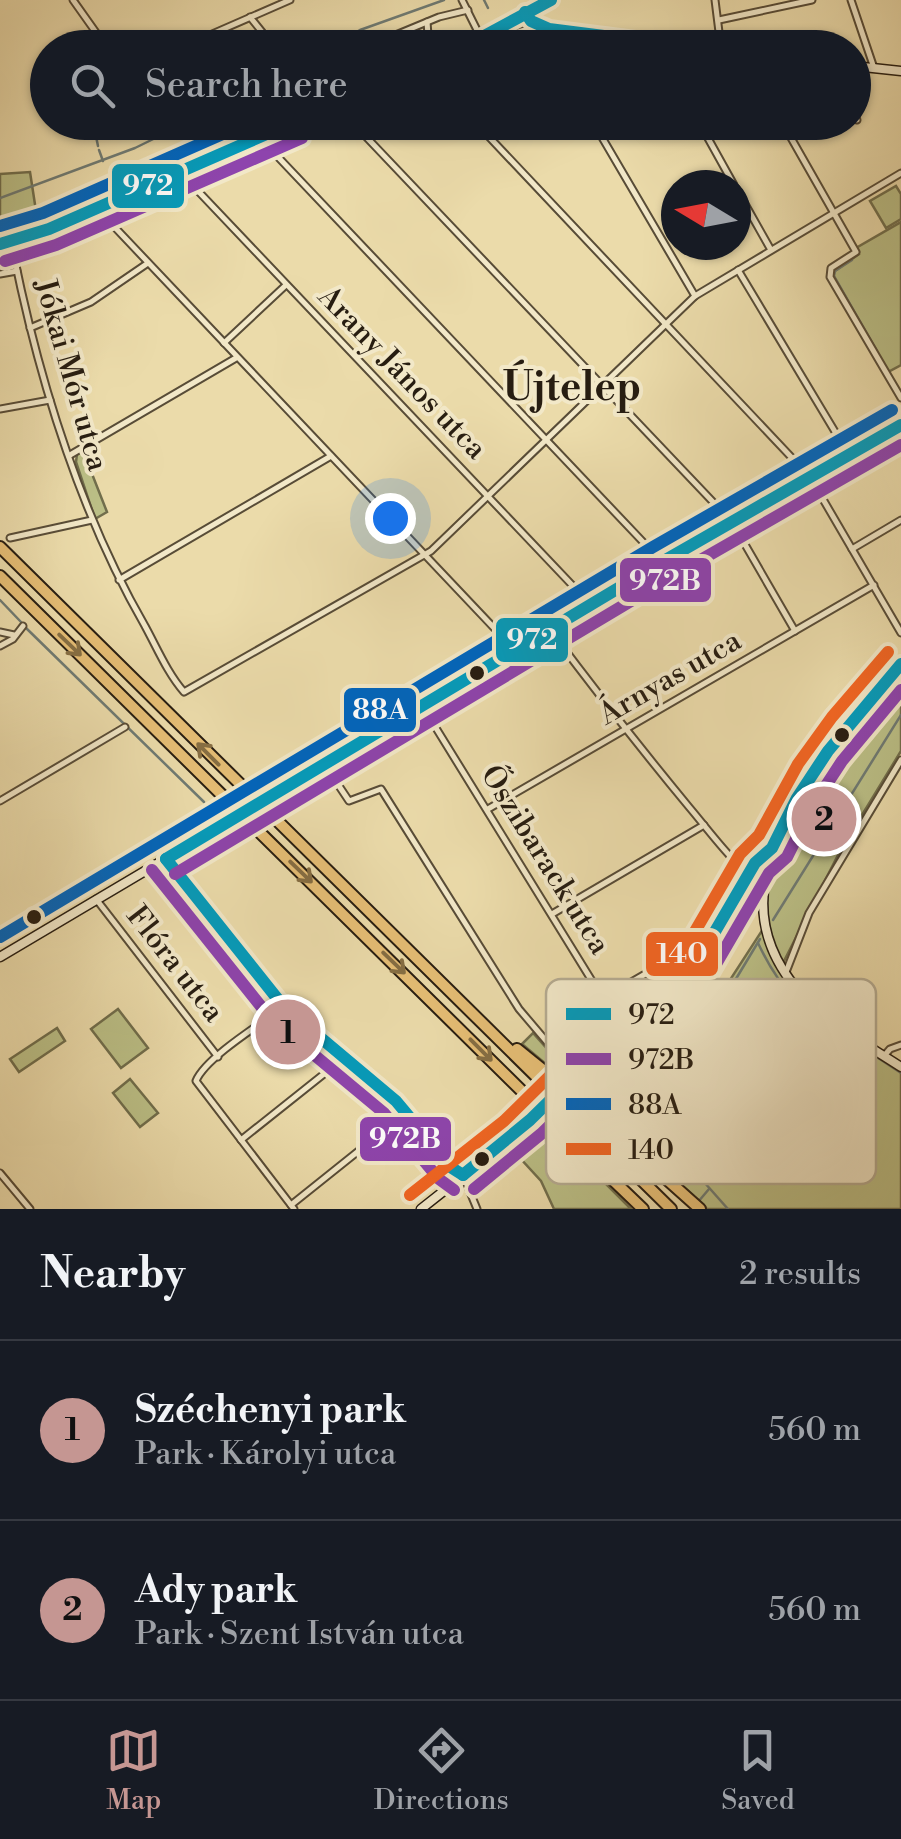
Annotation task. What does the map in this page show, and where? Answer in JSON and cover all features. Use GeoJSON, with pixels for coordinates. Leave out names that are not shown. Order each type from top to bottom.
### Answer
{"type":"FeatureCollection","features":[{"type":"Feature","properties":{"kind":"highway"},"geometry":{"type":"LineString","coordinates":[[0,547],[427,970],[546,1076]]}},
{"type":"Feature","properties":{"kind":"highway"},"geometry":{"type":"LineString","coordinates":[[0,576],[546,1116]]}},
{"type":"Feature","properties":{"kind":"highway"},"geometry":{"type":"LineString","coordinates":[[617,1184],[643,1209]]}},
{"type":"Feature","properties":{"kind":"highway"},"geometry":{"type":"LineString","coordinates":[[648,1184],[671,1209]]}},
{"type":"Feature","properties":{"kind":"highway"},"geometry":{"type":"LineString","coordinates":[[670,1184],[696,1209]]}},
{"type":"Feature","properties":{"kind":"street"},"geometry":{"type":"LineString","coordinates":[[74,0],[95,30]]}},
{"type":"Feature","properties":{"kind":"street"},"geometry":{"type":"LineString","coordinates":[[221,30],[290,0]]}},
{"type":"Feature","properties":{"kind":"street"},"geometry":{"type":"LineString","coordinates":[[462,0],[478,30]]}},
{"type":"Feature","properties":{"kind":"street"},"geometry":{"type":"LineString","coordinates":[[714,0],[720,30]]}},
{"type":"Feature","properties":{"kind":"street"},"geometry":{"type":"LineString","coordinates":[[719,20],[785,2],[812,0]]}},
{"type":"Feature","properties":{"kind":"street"},"geometry":{"type":"LineString","coordinates":[[851,0],[861,30]]}},
{"type":"Feature","properties":{"kind":"street"},"geometry":{"type":"LineString","coordinates":[[492,30],[548,1]]}},
{"type":"Feature","properties":{"kind":"street"},"geometry":{"type":"LineString","coordinates":[[541,27],[548,1]]}},
{"type":"Feature","properties":{"kind":"street"},"geometry":{"type":"LineString","coordinates":[[407,30],[468,10]]}},
{"type":"Feature","properties":{"kind":"street"},"geometry":{"type":"LineString","coordinates":[[525,12],[542,30]]}},
{"type":"Feature","properties":{"kind":"street"},"geometry":{"type":"LineString","coordinates":[[250,17],[260,30]]}},
{"type":"Feature","properties":{"kind":"street"},"geometry":{"type":"LineString","coordinates":[[427,22],[428,30]]}},
{"type":"Feature","properties":{"kind":"street"},"geometry":{"type":"LineString","coordinates":[[529,30],[561,30]]}},
{"type":"Feature","properties":{"kind":"street"},"geometry":{"type":"LineString","coordinates":[[871,59],[874,68]]}},
{"type":"Feature","properties":{"kind":"street"},"geometry":{"type":"LineString","coordinates":[[871,68],[901,71]]}},
{"type":"Feature","properties":{"kind":"street"},"geometry":{"type":"LineString","coordinates":[[0,244],[50,229],[255,140]]}},
{"type":"Feature","properties":{"kind":"street"},"geometry":{"type":"LineString","coordinates":[[262,140],[662,562]]}},
{"type":"Feature","properties":{"kind":"street"},"geometry":{"type":"LineString","coordinates":[[369,140],[732,522],[795,631]]}},
{"type":"Feature","properties":{"kind":"street"},"geometry":{"type":"LineString","coordinates":[[492,140],[810,477],[901,633]]}},
{"type":"Feature","properties":{"kind":"street"},"geometry":{"type":"LineString","coordinates":[[604,140],[695,296]]}},
{"type":"Feature","properties":{"kind":"street"},"geometry":{"type":"LineString","coordinates":[[709,140],[726,170]]}},
{"type":"Feature","properties":{"kind":"street"},"geometry":{"type":"LineString","coordinates":[[792,140],[856,252],[832,268],[830,278],[901,398]]}},
{"type":"Feature","properties":{"kind":"street","name":"Arany János utca"},"geometry":{"type":"LineString","coordinates":[[180,172],[591,606]]}},
{"type":"Feature","properties":{"kind":"street"},"geometry":{"type":"LineString","coordinates":[[426,554],[489,498],[695,296],[901,173]]}},
{"type":"Feature","properties":{"kind":"street"},"geometry":{"type":"LineString","coordinates":[[100,206],[106,219],[236,358],[516,650]]}},
{"type":"Feature","properties":{"kind":"street"},"geometry":{"type":"LineString","coordinates":[[751,216],[770,250]]}},
{"type":"Feature","properties":{"kind":"street","name":"Jókai Mór utca"},"geometry":{"type":"LineString","coordinates":[[11,241],[50,400],[92,520],[119,580],[184,692],[426,554]]}},
{"type":"Feature","properties":{"kind":"street"},"geometry":{"type":"LineString","coordinates":[[30,328],[90,302],[148,263]]}},
{"type":"Feature","properties":{"kind":"street"},"geometry":{"type":"LineString","coordinates":[[0,274],[18,270]]}},
{"type":"Feature","properties":{"kind":"street"},"geometry":{"type":"LineString","coordinates":[[738,270],[849,455]]}},
{"type":"Feature","properties":{"kind":"street"},"geometry":{"type":"LineString","coordinates":[[224,343],[286,285]]}},
{"type":"Feature","properties":{"kind":"street"},"geometry":{"type":"LineString","coordinates":[[70,455],[236,358]]}},
{"type":"Feature","properties":{"kind":"street"},"geometry":{"type":"LineString","coordinates":[[0,410],[50,400]]}},
{"type":"Feature","properties":{"kind":"street"},"geometry":{"type":"LineString","coordinates":[[0,957],[901,424]]}},
{"type":"Feature","properties":{"kind":"street"},"geometry":{"type":"LineString","coordinates":[[119,580],[331,456]]}},
{"type":"Feature","properties":{"kind":"street"},"geometry":{"type":"LineString","coordinates":[[10,538],[92,520]]}},
{"type":"Feature","properties":{"kind":"street"},"geometry":{"type":"LineString","coordinates":[[852,548],[901,520]]}},
{"type":"Feature","properties":{"kind":"street","name":"Árnyas utca"},"geometry":{"type":"LineString","coordinates":[[488,809],[874,585]]}},
{"type":"Feature","properties":{"kind":"street"},"geometry":{"type":"LineString","coordinates":[[0,646],[22,626]]}},
{"type":"Feature","properties":{"kind":"street"},"geometry":{"type":"LineString","coordinates":[[550,630],[704,825],[748,875],[763,885]]}},
{"type":"Feature","properties":{"kind":"street"},"geometry":{"type":"LineString","coordinates":[[0,632],[14,635]]}},
{"type":"Feature","properties":{"kind":"street"},"geometry":{"type":"LineString","coordinates":[[790,979],[772,950],[764,922],[763,885],[772,848],[818,769],[901,664]]}},
{"type":"Feature","properties":{"kind":"street"},"geometry":{"type":"LineString","coordinates":[[890,676],[901,687]]}},
{"type":"Feature","properties":{"kind":"street","name":"Őszibarack utca"},"geometry":{"type":"LineString","coordinates":[[423,706],[592,979]]}},
{"type":"Feature","properties":{"kind":"street"},"geometry":{"type":"LineString","coordinates":[[0,801],[124,727]]}},
{"type":"Feature","properties":{"kind":"street"},"geometry":{"type":"LineString","coordinates":[[786,974],[809,913],[901,760]]}},
{"type":"Feature","properties":{"kind":"street"},"geometry":{"type":"LineString","coordinates":[[324,765],[349,801],[381,789],[519,1009],[546,1041]]}},
{"type":"Feature","properties":{"kind":"street"},"geometry":{"type":"LineString","coordinates":[[552,914],[704,825]]}},
{"type":"Feature","properties":{"kind":"street"},"geometry":{"type":"LineString","coordinates":[[689,979],[748,875],[765,851],[772,848]]}},
{"type":"Feature","properties":{"kind":"street"},"geometry":{"type":"LineString","coordinates":[[166,859],[284,1007],[408,1112],[452,1168],[463,1174],[478,1209]]}},
{"type":"Feature","properties":{"kind":"street","name":"Flóra utca"},"geometry":{"type":"LineString","coordinates":[[96,900],[218,1057]]}},
{"type":"Feature","properties":{"kind":"street"},"geometry":{"type":"LineString","coordinates":[[637,979],[666,962],[678,963],[692,974]]}},
{"type":"Feature","properties":{"kind":"street"},"geometry":{"type":"LineString","coordinates":[[284,1007],[196,1078],[292,1207],[408,1112]]}},
{"type":"Feature","properties":{"kind":"street"},"geometry":{"type":"LineString","coordinates":[[884,1056],[901,1045]]}},
{"type":"Feature","properties":{"kind":"street"},"geometry":{"type":"LineString","coordinates":[[876,1050],[901,1067]]}},
{"type":"Feature","properties":{"kind":"street"},"geometry":{"type":"LineString","coordinates":[[241,1140],[346,1056]]}},
{"type":"Feature","properties":{"kind":"street"},"geometry":{"type":"LineString","coordinates":[[420,1209],[516,1134],[546,1104]]}},
{"type":"Feature","properties":{"kind":"street"},"geometry":{"type":"LineString","coordinates":[[0,1173],[30,1209]]}},
{"type":"Feature","properties":{"kind":"green space"},"geometry":{"type":"Polygon","coordinates":[[[30,172],[38,224],[11,241],[17,271],[0,274],[0,174],[30,172]]]}},
{"type":"Feature","properties":{"kind":"green space"},"geometry":{"type":"Polygon","coordinates":[[[896,186],[901,194],[901,219],[886,228],[870,201],[896,186]]]}},
{"type":"Feature","properties":{"kind":"green space"},"geometry":{"type":"Polygon","coordinates":[[[901,222],[901,365],[888,372],[832,273],[859,254],[856,248],[901,222]]]}},
{"type":"Feature","properties":{"kind":"green space"},"geometry":{"type":"Polygon","coordinates":[[[83,451],[107,512],[95,519],[76,462],[77,454],[83,451]]]}},
{"type":"Feature","properties":{"kind":"green space"},"geometry":{"type":"Polygon","coordinates":[[[886,684],[893,684],[901,692],[901,751],[840,851],[783,963],[771,933],[767,904],[778,847],[807,794],[886,684]]]}},
{"type":"Feature","properties":{"kind":"green space"},"geometry":{"type":"Polygon","coordinates":[[[763,929],[787,979],[731,979],[763,929]]]}},
{"type":"Feature","properties":{"kind":"green space"},"geometry":{"type":"Polygon","coordinates":[[[118,1009],[148,1048],[121,1068],[91,1029],[118,1009]]]}},
{"type":"Feature","properties":{"kind":"green space"},"geometry":{"type":"Polygon","coordinates":[[[282,1016],[306,1038],[291,1051],[272,1026],[282,1016]]]}},
{"type":"Feature","properties":{"kind":"green space"},"geometry":{"type":"Polygon","coordinates":[[[57,1028],[65,1041],[19,1072],[10,1059],[57,1028]]]}},
{"type":"Feature","properties":{"kind":"green space"},"geometry":{"type":"Polygon","coordinates":[[[533,1033],[546,1048],[546,1064],[522,1044],[533,1033]]]}},
{"type":"Feature","properties":{"kind":"green space"},"geometry":{"type":"Polygon","coordinates":[[[876,1054],[901,1071],[901,1209],[707,1209],[679,1184],[876,1184],[876,1054]]]}},
{"type":"Feature","properties":{"kind":"green space"},"geometry":{"type":"Polygon","coordinates":[[[130,1079],[158,1113],[140,1127],[113,1093],[130,1079]]]}},
{"type":"Feature","properties":{"kind":"green space"},"geometry":{"type":"Polygon","coordinates":[[[539,1117],[546,1124],[546,1184],[606,1184],[631,1209],[554,1209],[541,1181],[509,1146],[539,1117]]]}},
{"type":"Feature","properties":{"kind":"waterway"},"geometry":{"type":"LineString","coordinates":[[360,30],[444,0]]}},
{"type":"Feature","properties":{"kind":"waterway"},"geometry":{"type":"LineString","coordinates":[[484,0],[488,8]]}},
{"type":"Feature","properties":{"kind":"waterway"},"geometry":{"type":"LineString","coordinates":[[97,140],[98,146]]}},
{"type":"Feature","properties":{"kind":"waterway"},"geometry":{"type":"LineString","coordinates":[[0,198],[151,140]]}},
{"type":"Feature","properties":{"kind":"waterway"},"geometry":{"type":"LineString","coordinates":[[99,150],[103,161]]}},
{"type":"Feature","properties":{"kind":"waterway"},"geometry":{"type":"LineString","coordinates":[[109,209],[124,202]]}},
{"type":"Feature","properties":{"kind":"waterway"},"geometry":{"type":"LineString","coordinates":[[16,234],[92,204]]}},
{"type":"Feature","properties":{"kind":"waterway"},"geometry":{"type":"LineString","coordinates":[[18,246],[95,215]]}},
{"type":"Feature","properties":{"kind":"waterway"},"geometry":{"type":"LineString","coordinates":[[852,260],[835,271],[834,276],[877,351]]}},
{"type":"Feature","properties":{"kind":"waterway"},"geometry":{"type":"LineString","coordinates":[[0,600],[21,622]]}},
{"type":"Feature","properties":{"kind":"waterway"},"geometry":{"type":"LineString","coordinates":[[25,627],[204,802]]}},
{"type":"Feature","properties":{"kind":"waterway"},"geometry":{"type":"LineString","coordinates":[[885,690],[890,687]]}},
{"type":"Feature","properties":{"kind":"waterway"},"geometry":{"type":"LineString","coordinates":[[893,687],[899,692]]}},
{"type":"Feature","properties":{"kind":"waterway"},"geometry":{"type":"LineString","coordinates":[[853,735],[858,722],[882,693]]}},
{"type":"Feature","properties":{"kind":"waterway"},"geometry":{"type":"LineString","coordinates":[[773,920],[901,715]]}},
{"type":"Feature","properties":{"kind":"waterway"},"geometry":{"type":"LineString","coordinates":[[842,753],[849,742]]}},
{"type":"Feature","properties":{"kind":"waterway"},"geometry":{"type":"LineString","coordinates":[[820,778],[841,755]]}},
{"type":"Feature","properties":{"kind":"waterway"},"geometry":{"type":"LineString","coordinates":[[801,804],[817,782]]}},
{"type":"Feature","properties":{"kind":"waterway"},"geometry":{"type":"LineString","coordinates":[[736,979],[760,939]]}},
{"type":"Feature","properties":{"kind":"waterway"},"geometry":{"type":"LineString","coordinates":[[758,943],[779,979]]}},
{"type":"Feature","properties":{"kind":"waterway"},"geometry":{"type":"LineString","coordinates":[[876,1057],[901,1073]]}},
{"type":"Feature","properties":{"kind":"waterway"},"geometry":{"type":"LineString","coordinates":[[706,1184],[728,1209]]}},
{"type":"Feature","properties":{"kind":"waterway"},"geometry":{"type":"LineString","coordinates":[[698,1202],[709,1189]]}},
{"type":"Feature","properties":{"kind":"transit line","name":"972"},"geometry":{"type":"LineString","coordinates":[[495,30],[551,0]]}},
{"type":"Feature","properties":{"kind":"transit line","name":"972"},"geometry":{"type":"LineString","coordinates":[[525,12],[531,21],[557,30]]}},
{"type":"Feature","properties":{"kind":"transit line","name":"88A"},"geometry":{"type":"LineString","coordinates":[[0,226],[43,213],[209,140]]}},
{"type":"Feature","properties":{"kind":"transit line","name":"972"},"geometry":{"type":"LineString","coordinates":[[0,244],[49,229],[253,140]]}},
{"type":"Feature","properties":{"kind":"transit line","name":"972B"},"geometry":{"type":"LineString","coordinates":[[5,261],[56,245],[297,140]]}},
{"type":"Feature","properties":{"kind":"transit line","name":"88A"},"geometry":{"type":"LineString","coordinates":[[0,937],[653,547],[892,410]]}},
{"type":"Feature","properties":{"kind":"transit line","name":"972"},"geometry":{"type":"LineString","coordinates":[[166,859],[662,562],[901,425]]}},
{"type":"Feature","properties":{"kind":"transit line","name":"972B"},"geometry":{"type":"LineString","coordinates":[[175,874],[671,577],[901,445]]}},
{"type":"Feature","properties":{"kind":"transit line","name":"140"},"geometry":{"type":"LineString","coordinates":[[667,979],[740,854],[759,835],[798,764],[888,652]]}},
{"type":"Feature","properties":{"kind":"transit line","name":"972"},"geometry":{"type":"LineString","coordinates":[[687,979],[755,863],[772,848],[797,798],[828,751],[901,664]]}},
{"type":"Feature","properties":{"kind":"transit line","name":"972B"},"geometry":{"type":"LineString","coordinates":[[707,979],[769,873],[787,857],[812,807],[842,761],[901,690]]}},
{"type":"Feature","properties":{"kind":"transit line","name":"972"},"geometry":{"type":"LineString","coordinates":[[166,859],[284,1007],[396,1101],[452,1168],[463,1175]]}},
{"type":"Feature","properties":{"kind":"transit line","name":"972B"},"geometry":{"type":"LineString","coordinates":[[152,870],[271,1019],[384,1113],[439,1179],[454,1190]]}},
{"type":"Feature","properties":{"kind":"transit line","name":"140"},"geometry":{"type":"LineString","coordinates":[[410,1195],[504,1121],[546,1080]]}},
{"type":"Feature","properties":{"kind":"transit line","name":"972"},"geometry":{"type":"LineString","coordinates":[[463,1175],[546,1104]]}},
{"type":"Feature","properties":{"kind":"transit line","name":"972B"},"geometry":{"type":"LineString","coordinates":[[474,1189],[546,1129]]}},
{"type":"Feature","properties":{"kind":"place","name":"Ady park"},"geometry":{"type":"Point","coordinates":[824,819]}},
{"type":"Feature","properties":{"kind":"place","name":"Széchenyi park"},"geometry":{"type":"Point","coordinates":[288,1032]}},
{"type":"Feature","properties":{"kind":"district","name":"Újtelep"},"geometry":{"type":"Point","coordinates":[572,388]}}]}
